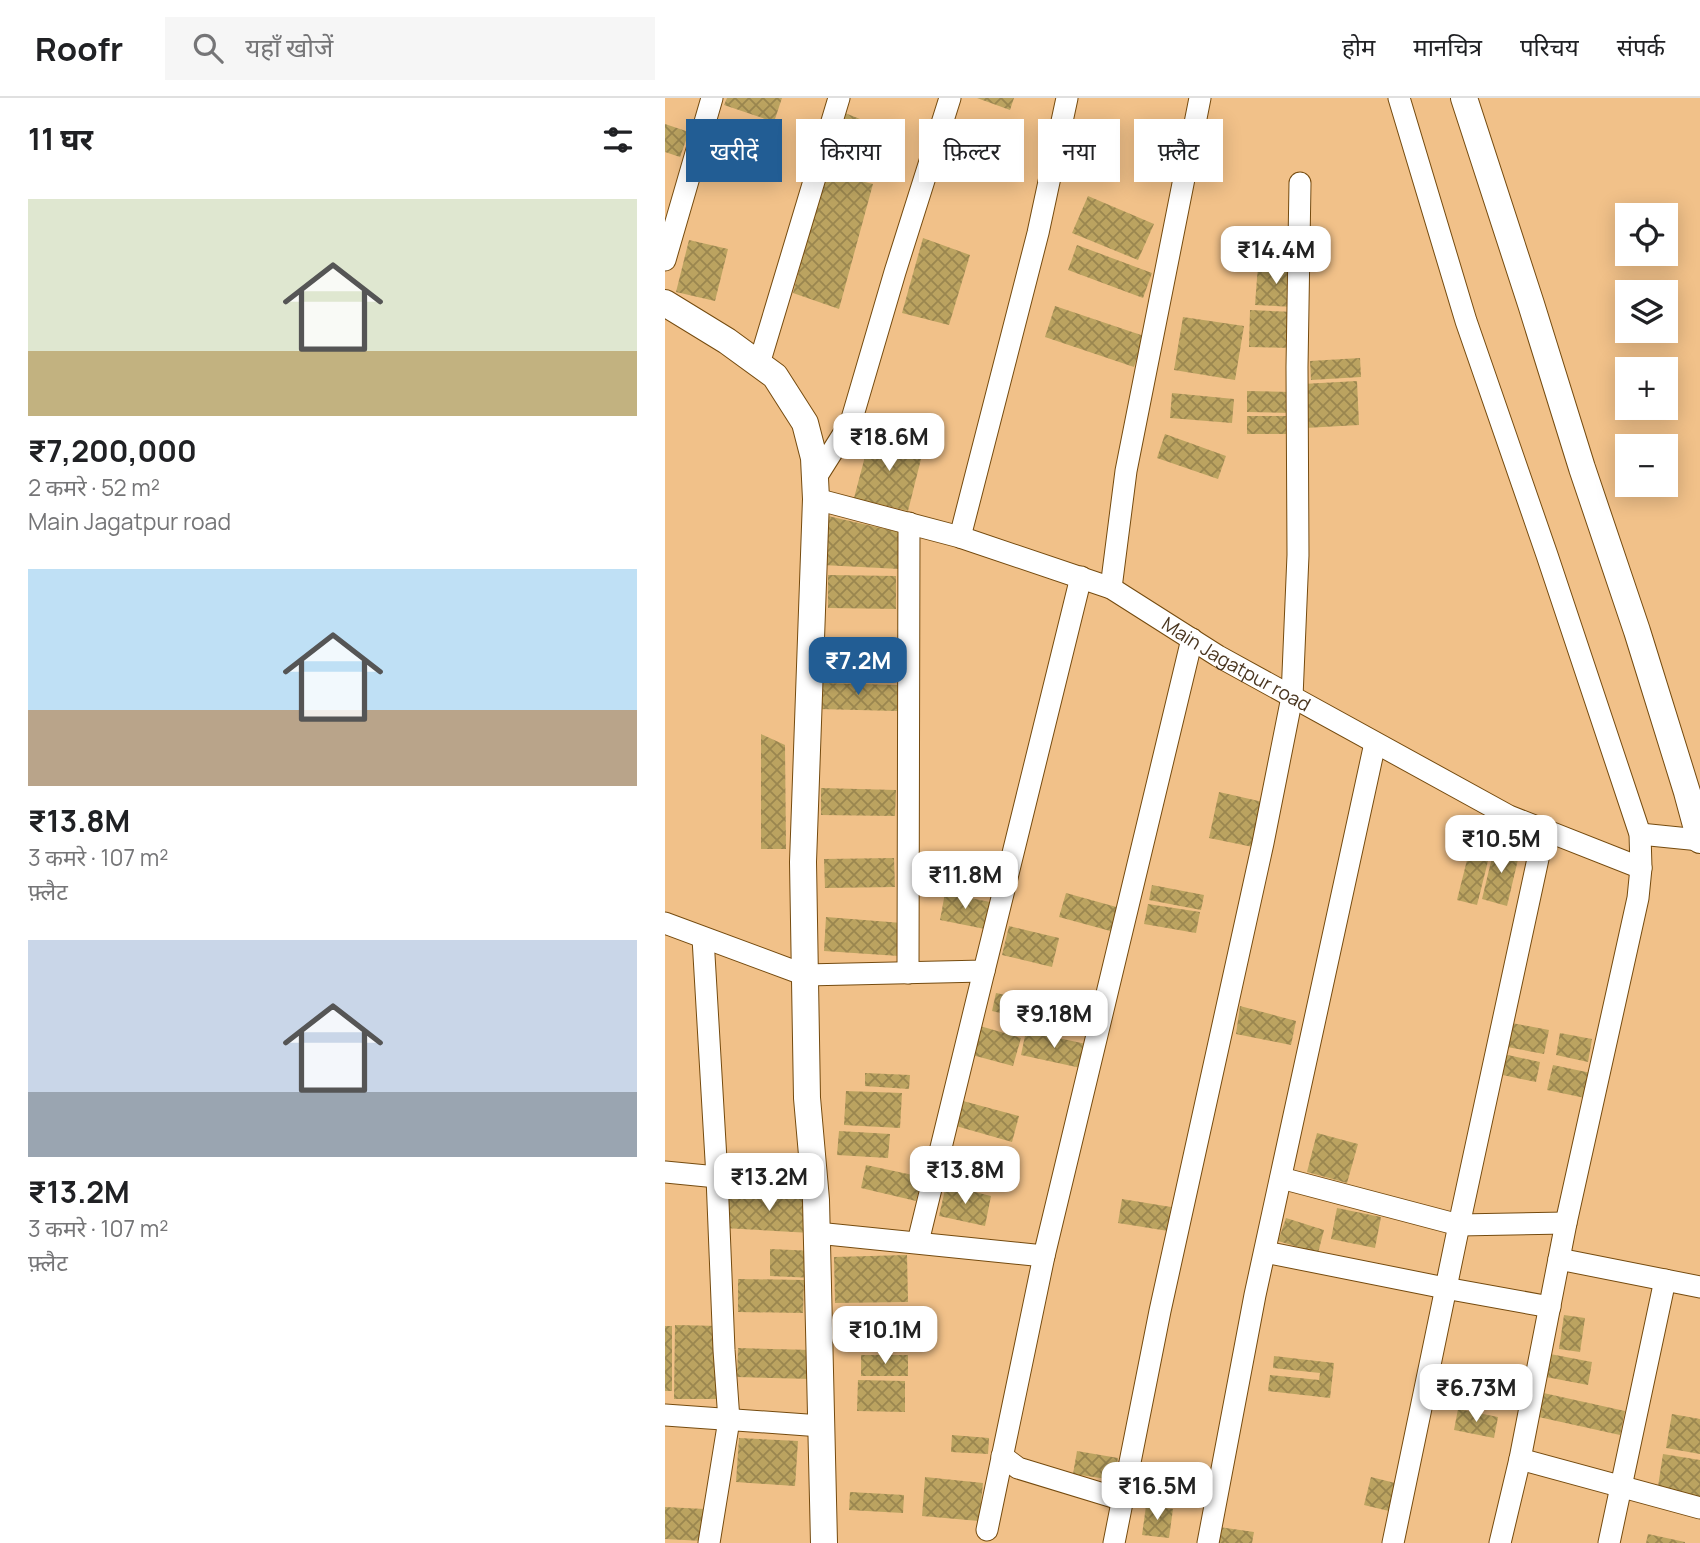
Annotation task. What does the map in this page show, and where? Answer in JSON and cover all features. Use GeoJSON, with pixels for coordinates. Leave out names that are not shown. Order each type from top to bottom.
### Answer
{"type":"FeatureCollection","features":[{"type":"Feature","properties":{"kind":"street"},"geometry":{"type":"LineString","coordinates":[[665,260],[712,98]]}},
{"type":"Feature","properties":{"kind":"street"},"geometry":{"type":"LineString","coordinates":[[759,364],[839,98]]}},
{"type":"Feature","properties":{"kind":"street"},"geometry":{"type":"LineString","coordinates":[[816,489],[852,422],[895,272],[950,98]]}},
{"type":"Feature","properties":{"kind":"street"},"geometry":{"type":"LineString","coordinates":[[960,537],[1038,233],[1067,98]]}},
{"type":"Feature","properties":{"kind":"street"},"geometry":{"type":"LineString","coordinates":[[1111,588],[1126,471],[1200,98]]}},
{"type":"Feature","properties":{"kind":"street"},"geometry":{"type":"LineString","coordinates":[[1399,98],[1466,321],[1640,834],[1638,898],[1566,1223],[1520,1459],[1500,1543]]}},
{"type":"Feature","properties":{"kind":"street"},"geometry":{"type":"LineString","coordinates":[[1464,98],[1637,631],[1700,840],[1640,834]]}},
{"type":"Feature","properties":{"kind":"street"},"geometry":{"type":"LineString","coordinates":[[1114,1543],[1160,1311],[1292,697],[1298,555],[1300,183]]}},
{"type":"Feature","properties":{"kind":"street"},"geometry":{"type":"LineString","coordinates":[[665,303],[727,341],[775,376],[806,423],[814,458],[816,489],[803,862],[807,1098],[817,1233],[824,1543]]}},
{"type":"Feature","properties":{"kind":"street","name":"Main Jagatpur road"},"geometry":{"type":"LineString","coordinates":[[816,489],[909,523],[960,537],[1111,588],[1292,697],[1510,816],[1641,868]]}},
{"type":"Feature","properties":{"kind":"street"},"geometry":{"type":"LineString","coordinates":[[908,973],[909,523]]}},
{"type":"Feature","properties":{"kind":"street"},"geometry":{"type":"LineString","coordinates":[[918,1242],[1081,577]]}},
{"type":"Feature","properties":{"kind":"street"},"geometry":{"type":"LineString","coordinates":[[987,1530],[1044,1256],[1192,639]]}},
{"type":"Feature","properties":{"kind":"street"},"geometry":{"type":"LineString","coordinates":[[1208,1543],[1265,1252],[1375,743]]}},
{"type":"Feature","properties":{"kind":"street"},"geometry":{"type":"LineString","coordinates":[[1393,1543],[1544,831]]}},
{"type":"Feature","properties":{"kind":"street"},"geometry":{"type":"LineString","coordinates":[[665,923],[805,975],[984,971]]}},
{"type":"Feature","properties":{"kind":"street"},"geometry":{"type":"LineString","coordinates":[[703,937],[729,1420],[709,1543]]}},
{"type":"Feature","properties":{"kind":"street"},"geometry":{"type":"LineString","coordinates":[[665,1172],[814,1182]]}},
{"type":"Feature","properties":{"kind":"street"},"geometry":{"type":"LineString","coordinates":[[1281,1178],[1459,1225],[1566,1223]]}},
{"type":"Feature","properties":{"kind":"street"},"geometry":{"type":"LineString","coordinates":[[817,1233],[1044,1256]]}},
{"type":"Feature","properties":{"kind":"street"},"geometry":{"type":"LineString","coordinates":[[1265,1252],[1550,1307]]}},
{"type":"Feature","properties":{"kind":"street"},"geometry":{"type":"LineString","coordinates":[[1559,1259],[1700,1287]]}},
{"type":"Feature","properties":{"kind":"street"},"geometry":{"type":"LineString","coordinates":[[1609,1543],[1665,1280]]}},
{"type":"Feature","properties":{"kind":"street"},"geometry":{"type":"LineString","coordinates":[[665,1415],[821,1426]]}},
{"type":"Feature","properties":{"kind":"street"},"geometry":{"type":"LineString","coordinates":[[1002,1456],[1018,1468],[1123,1500]]}},
{"type":"Feature","properties":{"kind":"street"},"geometry":{"type":"LineString","coordinates":[[1520,1459],[1700,1508]]}},
{"type":"Feature","properties":{"kind":"building"},"geometry":{"type":"Polygon","coordinates":[[[727,98],[782,98],[775,119],[765,119],[724,105],[727,98]]]}},
{"type":"Feature","properties":{"kind":"building"},"geometry":{"type":"Polygon","coordinates":[[[977,98],[1014,98],[1010,110],[977,98]]]}},
{"type":"Feature","properties":{"kind":"building"},"geometry":{"type":"Polygon","coordinates":[[[845,113],[860,119],[842,119],[845,113]]]}},
{"type":"Feature","properties":{"kind":"building"},"geometry":{"type":"Polygon","coordinates":[[[665,124],[686,131],[680,157],[665,152],[665,124]]]}},
{"type":"Feature","properties":{"kind":"building"},"geometry":{"type":"Polygon","coordinates":[[[822,182],[873,184],[839,309],[793,293],[822,182]]]}},
{"type":"Feature","properties":{"kind":"building"},"geometry":{"type":"Polygon","coordinates":[[[1088,196],[1154,224],[1138,260],[1072,233],[1088,196]]]}},
{"type":"Feature","properties":{"kind":"building"},"geometry":{"type":"Polygon","coordinates":[[[1256,227],[1293,229],[1292,260],[1255,259],[1256,227]]]}},
{"type":"Feature","properties":{"kind":"building"},"geometry":{"type":"Polygon","coordinates":[[[923,238],[970,255],[949,325],[902,313],[923,238]]]}},
{"type":"Feature","properties":{"kind":"building"},"geometry":{"type":"Polygon","coordinates":[[[689,240],[728,249],[715,301],[676,292],[689,240]]]}},
{"type":"Feature","properties":{"kind":"building"},"geometry":{"type":"Polygon","coordinates":[[[1077,245],[1152,273],[1143,298],[1068,270],[1077,245]]]}},
{"type":"Feature","properties":{"kind":"building"},"geometry":{"type":"Polygon","coordinates":[[[1258,265],[1296,267],[1294,307],[1255,305],[1258,265]]]}},
{"type":"Feature","properties":{"kind":"building"},"geometry":{"type":"Polygon","coordinates":[[[1055,306],[1144,336],[1134,367],[1045,337],[1055,306]]]}},
{"type":"Feature","properties":{"kind":"building"},"geometry":{"type":"Polygon","coordinates":[[[1250,310],[1295,312],[1294,348],[1249,347],[1250,310]]]}},
{"type":"Feature","properties":{"kind":"building"},"geometry":{"type":"Polygon","coordinates":[[[1183,317],[1244,326],[1235,380],[1174,370],[1183,317]]]}},
{"type":"Feature","properties":{"kind":"building"},"geometry":{"type":"Polygon","coordinates":[[[1360,358],[1361,377],[1311,380],[1310,361],[1360,358]]]}},
{"type":"Feature","properties":{"kind":"building"},"geometry":{"type":"Polygon","coordinates":[[[1357,381],[1359,425],[1305,428],[1303,384],[1357,381]]]}},
{"type":"Feature","properties":{"kind":"building"},"geometry":{"type":"Polygon","coordinates":[[[1247,391],[1291,392],[1291,413],[1247,412],[1247,391]]]}},
{"type":"Feature","properties":{"kind":"building"},"geometry":{"type":"Polygon","coordinates":[[[1172,393],[1234,399],[1232,423],[1170,418],[1172,393]]]}},
{"type":"Feature","properties":{"kind":"building"},"geometry":{"type":"Polygon","coordinates":[[[1247,416],[1293,416],[1293,434],[1247,434],[1247,416]]]}},
{"type":"Feature","properties":{"kind":"building"},"geometry":{"type":"Polygon","coordinates":[[[871,434],[924,447],[908,511],[854,498],[871,434]]]}},
{"type":"Feature","properties":{"kind":"building"},"geometry":{"type":"Polygon","coordinates":[[[1165,434],[1226,456],[1218,479],[1157,458],[1165,434]]]}},
{"type":"Feature","properties":{"kind":"building"},"geometry":{"type":"Polygon","coordinates":[[[819,514],[903,533],[900,569],[822,565],[819,514]]]}},
{"type":"Feature","properties":{"kind":"building"},"geometry":{"type":"Polygon","coordinates":[[[828,575],[896,576],[896,609],[828,608],[828,575]]]}},
{"type":"Feature","properties":{"kind":"building"},"geometry":{"type":"Polygon","coordinates":[[[819,638],[900,642],[899,673],[818,669],[819,638]]]}},
{"type":"Feature","properties":{"kind":"building"},"geometry":{"type":"Polygon","coordinates":[[[818,683],[899,685],[897,711],[818,709],[818,683]]]}},
{"type":"Feature","properties":{"kind":"building"},"geometry":{"type":"Polygon","coordinates":[[[761,734],[785,745],[786,849],[761,849],[761,734]]]}},
{"type":"Feature","properties":{"kind":"building"},"geometry":{"type":"Polygon","coordinates":[[[821,788],[896,790],[895,816],[821,815],[821,788]]]}},
{"type":"Feature","properties":{"kind":"building"},"geometry":{"type":"Polygon","coordinates":[[[1219,792],[1263,802],[1253,847],[1209,838],[1219,792]]]}},
{"type":"Feature","properties":{"kind":"building"},"geometry":{"type":"Polygon","coordinates":[[[1472,840],[1492,845],[1477,905],[1457,900],[1472,840]]]}},
{"type":"Feature","properties":{"kind":"building"},"geometry":{"type":"Polygon","coordinates":[[[1495,845],[1520,851],[1507,906],[1482,899],[1495,845]]]}},
{"type":"Feature","properties":{"kind":"building"},"geometry":{"type":"Polygon","coordinates":[[[894,858],[895,887],[825,888],[824,859],[894,858]]]}},
{"type":"Feature","properties":{"kind":"building"},"geometry":{"type":"Polygon","coordinates":[[[1152,885],[1204,895],[1201,910],[1149,900],[1152,885]]]}},
{"type":"Feature","properties":{"kind":"building"},"geometry":{"type":"Polygon","coordinates":[[[945,893],[990,902],[985,929],[940,920],[945,893]]]}},
{"type":"Feature","properties":{"kind":"building"},"geometry":{"type":"Polygon","coordinates":[[[1066,893],[1120,908],[1114,932],[1059,917],[1066,893]]]}},
{"type":"Feature","properties":{"kind":"building"},"geometry":{"type":"Polygon","coordinates":[[[1148,904],[1200,912],[1196,933],[1144,924],[1148,904]]]}},
{"type":"Feature","properties":{"kind":"building"},"geometry":{"type":"Polygon","coordinates":[[[826,917],[902,923],[899,956],[824,951],[826,917]]]}},
{"type":"Feature","properties":{"kind":"building"},"geometry":{"type":"Polygon","coordinates":[[[1009,926],[1059,938],[1052,967],[1002,955],[1009,926]]]}},
{"type":"Feature","properties":{"kind":"building"},"geometry":{"type":"Polygon","coordinates":[[[996,993],[1043,1003],[1038,1022],[992,1011],[996,993]]]}},
{"type":"Feature","properties":{"kind":"building"},"geometry":{"type":"Polygon","coordinates":[[[1240,1006],[1296,1021],[1291,1045],[1236,1034],[1240,1006]]]}},
{"type":"Feature","properties":{"kind":"building"},"geometry":{"type":"Polygon","coordinates":[[[1512,1023],[1549,1030],[1544,1054],[1507,1047],[1512,1023]]]}},
{"type":"Feature","properties":{"kind":"building"},"geometry":{"type":"Polygon","coordinates":[[[980,1026],[1021,1038],[1013,1066],[972,1055],[980,1026]]]}},
{"type":"Feature","properties":{"kind":"building"},"geometry":{"type":"Polygon","coordinates":[[[1026,1031],[1086,1044],[1081,1068],[1021,1055],[1026,1031]]]}},
{"type":"Feature","properties":{"kind":"building"},"geometry":{"type":"Polygon","coordinates":[[[1560,1033],[1592,1039],[1588,1062],[1556,1055],[1560,1033]]]}},
{"type":"Feature","properties":{"kind":"building"},"geometry":{"type":"Polygon","coordinates":[[[1503,1054],[1540,1062],[1536,1082],[1498,1074],[1503,1054]]]}},
{"type":"Feature","properties":{"kind":"building"},"geometry":{"type":"Polygon","coordinates":[[[1553,1065],[1591,1073],[1585,1098],[1547,1090],[1553,1065]]]}},
{"type":"Feature","properties":{"kind":"building"},"geometry":{"type":"Polygon","coordinates":[[[865,1073],[910,1075],[909,1089],[865,1086],[865,1073]]]}},
{"type":"Feature","properties":{"kind":"building"},"geometry":{"type":"Polygon","coordinates":[[[846,1091],[902,1093],[900,1128],[844,1125],[846,1091]]]}},
{"type":"Feature","properties":{"kind":"building"},"geometry":{"type":"Polygon","coordinates":[[[963,1101],[1019,1116],[1012,1142],[956,1126],[963,1101]]]}},
{"type":"Feature","properties":{"kind":"building"},"geometry":{"type":"Polygon","coordinates":[[[839,1131],[890,1134],[888,1158],[837,1155],[839,1131]]]}},
{"type":"Feature","properties":{"kind":"building"},"geometry":{"type":"Polygon","coordinates":[[[1317,1133],[1358,1144],[1347,1183],[1307,1172],[1317,1133]]]}},
{"type":"Feature","properties":{"kind":"building"},"geometry":{"type":"Polygon","coordinates":[[[866,1165],[922,1177],[916,1201],[861,1188],[866,1165]]]}},
{"type":"Feature","properties":{"kind":"building"},"geometry":{"type":"Polygon","coordinates":[[[946,1185],[991,1196],[985,1226],[939,1216],[946,1185]]]}},
{"type":"Feature","properties":{"kind":"building"},"geometry":{"type":"Polygon","coordinates":[[[726,1194],[813,1199],[811,1233],[724,1228],[726,1194]]]}},
{"type":"Feature","properties":{"kind":"building"},"geometry":{"type":"Polygon","coordinates":[[[1122,1199],[1171,1207],[1168,1231],[1118,1223],[1122,1199]]]}},
{"type":"Feature","properties":{"kind":"building"},"geometry":{"type":"Polygon","coordinates":[[[1337,1208],[1381,1217],[1375,1248],[1331,1239],[1337,1208]]]}},
{"type":"Feature","properties":{"kind":"building"},"geometry":{"type":"Polygon","coordinates":[[[1286,1218],[1324,1230],[1318,1253],[1278,1241],[1286,1218]]]}},
{"type":"Feature","properties":{"kind":"building"},"geometry":{"type":"Polygon","coordinates":[[[770,1249],[815,1251],[814,1278],[770,1276],[770,1249]]]}},
{"type":"Feature","properties":{"kind":"building"},"geometry":{"type":"Polygon","coordinates":[[[907,1255],[908,1302],[835,1303],[834,1257],[907,1255]]]}},
{"type":"Feature","properties":{"kind":"building"},"geometry":{"type":"Polygon","coordinates":[[[738,1279],[804,1280],[803,1313],[738,1312],[738,1279]]]}},
{"type":"Feature","properties":{"kind":"building"},"geometry":{"type":"Polygon","coordinates":[[[1564,1315],[1585,1318],[1580,1352],[1559,1349],[1564,1315]]]}},
{"type":"Feature","properties":{"kind":"building"},"geometry":{"type":"Polygon","coordinates":[[[675,1325],[720,1326],[719,1399],[674,1399],[675,1325]]]}},
{"type":"Feature","properties":{"kind":"building"},"geometry":{"type":"Polygon","coordinates":[[[665,1326],[672,1326],[672,1391],[665,1391],[665,1326]]]}},
{"type":"Feature","properties":{"kind":"building"},"geometry":{"type":"Polygon","coordinates":[[[867,1335],[919,1338],[919,1352],[867,1350],[867,1335]]]}},
{"type":"Feature","properties":{"kind":"building"},"geometry":{"type":"Polygon","coordinates":[[[738,1348],[813,1350],[812,1379],[737,1377],[738,1348]]]}},
{"type":"Feature","properties":{"kind":"building"},"geometry":{"type":"Polygon","coordinates":[[[1550,1354],[1592,1362],[1588,1385],[1546,1377],[1550,1354]]]}},
{"type":"Feature","properties":{"kind":"building"},"geometry":{"type":"Polygon","coordinates":[[[861,1355],[908,1355],[908,1376],[861,1376],[861,1355]]]}},
{"type":"Feature","properties":{"kind":"building"},"geometry":{"type":"Polygon","coordinates":[[[1274,1356],[1334,1363],[1330,1398],[1268,1391],[1270,1375],[1319,1380],[1320,1373],[1273,1368],[1274,1356]]]}},
{"type":"Feature","properties":{"kind":"building"},"geometry":{"type":"Polygon","coordinates":[[[858,1380],[905,1381],[905,1412],[857,1411],[858,1380]]]}},
{"type":"Feature","properties":{"kind":"building"},"geometry":{"type":"Polygon","coordinates":[[[1539,1392],[1625,1411],[1620,1435],[1534,1416],[1539,1392]]]}},
{"type":"Feature","properties":{"kind":"building"},"geometry":{"type":"Polygon","coordinates":[[[1458,1409],[1498,1417],[1494,1438],[1454,1430],[1458,1409]]]}},
{"type":"Feature","properties":{"kind":"building"},"geometry":{"type":"Polygon","coordinates":[[[1672,1414],[1700,1419],[1700,1454],[1666,1448],[1672,1414]]]}},
{"type":"Feature","properties":{"kind":"building"},"geometry":{"type":"Polygon","coordinates":[[[952,1435],[989,1438],[988,1454],[951,1452],[952,1435]]]}},
{"type":"Feature","properties":{"kind":"building"},"geometry":{"type":"Polygon","coordinates":[[[739,1438],[798,1441],[795,1486],[736,1482],[739,1438]]]}},
{"type":"Feature","properties":{"kind":"building"},"geometry":{"type":"Polygon","coordinates":[[[1077,1451],[1118,1458],[1114,1480],[1073,1474],[1077,1451]]]}},
{"type":"Feature","properties":{"kind":"building"},"geometry":{"type":"Polygon","coordinates":[[[1663,1454],[1700,1460],[1700,1499],[1657,1493],[1663,1454]]]}},
{"type":"Feature","properties":{"kind":"building"},"geometry":{"type":"Polygon","coordinates":[[[925,1477],[983,1483],[979,1521],[922,1516],[925,1477]]]}},
{"type":"Feature","properties":{"kind":"building"},"geometry":{"type":"Polygon","coordinates":[[[1371,1477],[1399,1484],[1393,1512],[1364,1505],[1371,1477]]]}},
{"type":"Feature","properties":{"kind":"building"},"geometry":{"type":"Polygon","coordinates":[[[850,1492],[904,1495],[903,1513],[849,1510],[850,1492]]]}},
{"type":"Feature","properties":{"kind":"building"},"geometry":{"type":"Polygon","coordinates":[[[1146,1506],[1173,1509],[1169,1538],[1142,1535],[1146,1506]]]}},
{"type":"Feature","properties":{"kind":"building"},"geometry":{"type":"Polygon","coordinates":[[[665,1507],[705,1509],[703,1541],[665,1539],[665,1507]]]}},
{"type":"Feature","properties":{"kind":"building"},"geometry":{"type":"Polygon","coordinates":[[[1219,1527],[1254,1532],[1252,1543],[1217,1543],[1219,1527]]]}},
{"type":"Feature","properties":{"kind":"building"},"geometry":{"type":"Polygon","coordinates":[[[1648,1534],[1685,1542],[1685,1543],[1646,1543],[1648,1534]]]}}]}
